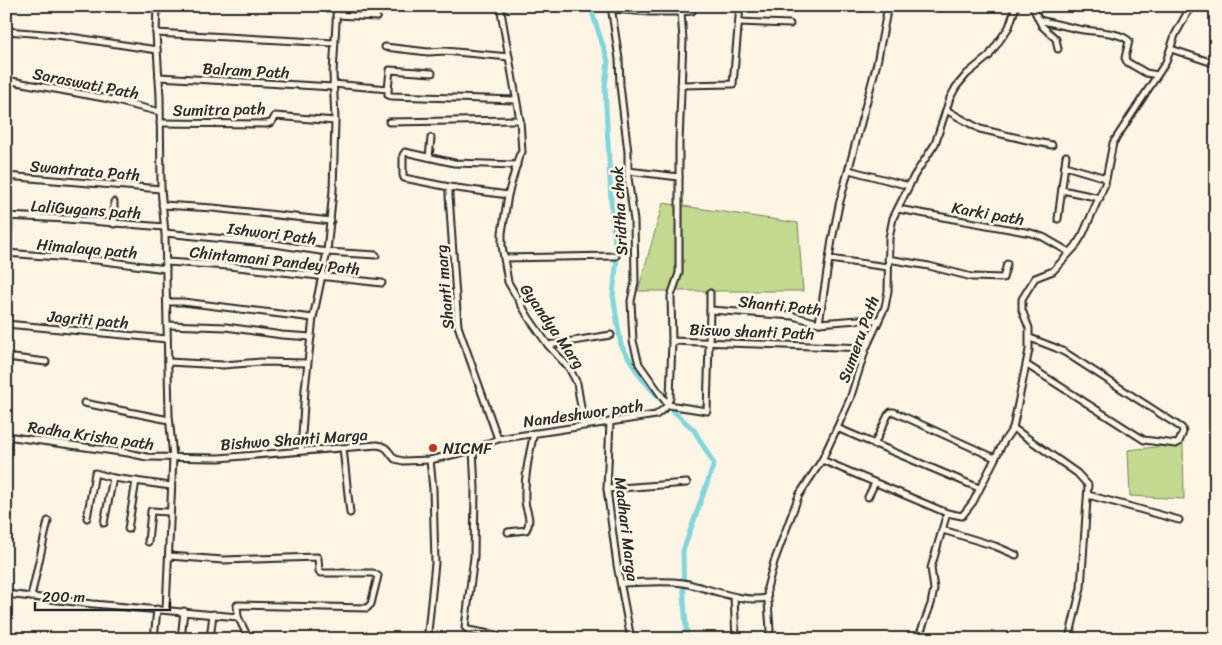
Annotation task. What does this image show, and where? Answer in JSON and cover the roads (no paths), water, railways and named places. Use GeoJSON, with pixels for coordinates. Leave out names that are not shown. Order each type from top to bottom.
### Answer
{"type":"FeatureCollection","features":[{"type":"Feature","properties":{"kind":"street"},"geometry":{"type":"LineString","coordinates":[[141,6],[157,7],[156,33],[159,77],[161,190],[166,262],[169,420],[173,458],[169,512],[170,556],[166,609]]}},
{"type":"Feature","properties":{"kind":"street"},"geometry":{"type":"LineString","coordinates":[[301,451],[312,318],[327,252],[331,221],[335,120],[333,85],[334,43],[337,6]]}},
{"type":"Feature","properties":{"kind":"street","name":"Gyandya Marg"},"geometry":{"type":"LineString","coordinates":[[500,6],[520,120],[522,152],[519,156],[508,195],[502,233],[508,282],[529,318],[548,345],[569,368],[577,383],[584,425]]}},
{"type":"Feature","properties":{"kind":"street"},"geometry":{"type":"LineString","coordinates":[[611,8],[650,12],[680,9],[692,11],[693,6]]}},
{"type":"Feature","properties":{"kind":"street"},"geometry":{"type":"LineString","coordinates":[[681,85],[733,84],[740,6]]}},
{"type":"Feature","properties":{"kind":"street"},"geometry":{"type":"LineString","coordinates":[[819,323],[839,205],[877,63],[888,6]]}},
{"type":"Feature","properties":{"kind":"street","name":"Sumeru Path"},"geometry":{"type":"LineString","coordinates":[[768,639],[770,574],[797,500],[822,460],[838,428],[850,399],[866,348],[886,303],[890,231],[898,209],[909,186],[935,144],[950,98],[960,80],[988,56],[1003,37],[1009,27],[1016,6]]}},
{"type":"Feature","properties":{"kind":"street"},"geometry":{"type":"LineString","coordinates":[[1032,6],[1049,34],[1056,39],[1058,49]]}},
{"type":"Feature","properties":{"kind":"street"},"geometry":{"type":"LineString","coordinates":[[822,460],[947,513],[962,516],[966,513],[1004,441],[1013,428],[1030,338],[1029,328],[1022,310],[1022,299],[1035,278],[1053,271],[1083,234],[1100,198],[1113,143],[1166,62],[1175,35],[1191,6]]}},
{"type":"Feature","properties":{"kind":"street","name":"Sridtha chok"},"geometry":{"type":"LineString","coordinates":[[611,8],[618,51],[634,228],[635,282],[631,301],[635,355],[641,369],[668,404]]}},
{"type":"Feature","properties":{"kind":"street"},"geometry":{"type":"LineString","coordinates":[[672,341],[672,296],[679,273],[679,177],[684,40],[680,9]]}},
{"type":"Feature","properties":{"kind":"street"},"geometry":{"type":"LineString","coordinates":[[336,15],[376,17]]}},
{"type":"Feature","properties":{"kind":"street"},"geometry":{"type":"LineString","coordinates":[[1039,20],[1126,38],[1129,41],[1125,58],[1127,62],[1146,73],[1156,75]]}},
{"type":"Feature","properties":{"kind":"street"},"geometry":{"type":"LineString","coordinates":[[739,22],[790,24]]}},
{"type":"Feature","properties":{"kind":"street"},"geometry":{"type":"LineString","coordinates":[[6,31],[43,34],[157,50]]}},
{"type":"Feature","properties":{"kind":"street"},"geometry":{"type":"LineString","coordinates":[[156,33],[334,43]]}},
{"type":"Feature","properties":{"kind":"street"},"geometry":{"type":"LineString","coordinates":[[385,47],[428,52],[445,51],[509,57]]}},
{"type":"Feature","properties":{"kind":"street"},"geometry":{"type":"LineString","coordinates":[[1171,49],[1216,64]]}},
{"type":"Feature","properties":{"kind":"street"},"geometry":{"type":"LineString","coordinates":[[388,89],[390,70],[432,73]]}},
{"type":"Feature","properties":{"kind":"street","name":"Balram Path"},"geometry":{"type":"LineString","coordinates":[[159,77],[388,89],[388,95],[391,96],[516,100]]}},
{"type":"Feature","properties":{"kind":"street","name":"Saraswati Path"},"geometry":{"type":"LineString","coordinates":[[6,80],[104,98],[160,112]]}},
{"type":"Feature","properties":{"kind":"street"},"geometry":{"type":"LineString","coordinates":[[946,110],[980,129],[1052,145]]}},
{"type":"Feature","properties":{"kind":"street","name":"Sumitra path"},"geometry":{"type":"LineString","coordinates":[[160,123],[267,124],[272,122],[275,116],[335,120]]}},
{"type":"Feature","properties":{"kind":"street"},"geometry":{"type":"LineString","coordinates":[[389,122],[520,120]]}},
{"type":"Feature","properties":{"kind":"street"},"geometry":{"type":"LineString","coordinates":[[429,157],[432,138]]}},
{"type":"Feature","properties":{"kind":"street"},"geometry":{"type":"LineString","coordinates":[[508,195],[450,187],[403,177],[404,153],[454,163],[517,165]]}},
{"type":"Feature","properties":{"kind":"street"},"geometry":{"type":"LineString","coordinates":[[1058,219],[1066,156]]}},
{"type":"Feature","properties":{"kind":"street"},"geometry":{"type":"LineString","coordinates":[[1065,166],[1106,178]]}},
{"type":"Feature","properties":{"kind":"street"},"geometry":{"type":"LineString","coordinates":[[849,170],[909,186]]}},
{"type":"Feature","properties":{"kind":"street"},"geometry":{"type":"LineString","coordinates":[[628,171],[679,177]]}},
{"type":"Feature","properties":{"kind":"street","name":"Swantrata Path"},"geometry":{"type":"LineString","coordinates":[[6,176],[161,190]]}},
{"type":"Feature","properties":{"kind":"street","name":"Shanti marg"},"geometry":{"type":"LineString","coordinates":[[450,187],[458,326],[498,439]]}},
{"type":"Feature","properties":{"kind":"street"},"geometry":{"type":"LineString","coordinates":[[1062,190],[1100,198]]}},
{"type":"Feature","properties":{"kind":"street"},"geometry":{"type":"LineString","coordinates":[[114,202],[114,224]]}},
{"type":"Feature","properties":{"kind":"street"},"geometry":{"type":"LineString","coordinates":[[162,205],[213,208],[331,221]]}},
{"type":"Feature","properties":{"kind":"street"},"geometry":{"type":"LineString","coordinates":[[6,209],[8,216],[7,254]]}},
{"type":"Feature","properties":{"kind":"street","name":"Karki path"},"geometry":{"type":"LineString","coordinates":[[898,209],[1030,233],[1043,237],[1069,252]]}},
{"type":"Feature","properties":{"kind":"street","name":"LaliGugans path"},"geometry":{"type":"LineString","coordinates":[[8,216],[164,226]]}},
{"type":"Feature","properties":{"kind":"street","name":"Ishwori Path"},"geometry":{"type":"LineString","coordinates":[[165,233],[274,244],[327,252],[376,255]]}},
{"type":"Feature","properties":{"kind":"street","name":"Himalaya path"},"geometry":{"type":"LineString","coordinates":[[7,254],[96,260],[166,269]]}},
{"type":"Feature","properties":{"kind":"street"},"geometry":{"type":"LineString","coordinates":[[504,258],[616,256]]}},
{"type":"Feature","properties":{"kind":"street"},"geometry":{"type":"LineString","coordinates":[[829,259],[888,267]]}},
{"type":"Feature","properties":{"kind":"street"},"geometry":{"type":"LineString","coordinates":[[888,259],[929,266],[972,277],[1003,278],[1007,264]]}},
{"type":"Feature","properties":{"kind":"street","name":"Chintamani Pandey Path"},"geometry":{"type":"LineString","coordinates":[[166,262],[229,266],[382,283]]}},
{"type":"Feature","properties":{"kind":"street"},"geometry":{"type":"LineString","coordinates":[[668,404],[707,411],[710,293]]}},
{"type":"Feature","properties":{"kind":"street"},"geometry":{"type":"LineString","coordinates":[[167,302],[183,302],[312,318]]}},
{"type":"Feature","properties":{"kind":"street","name":"Shanti Path"},"geometry":{"type":"LineString","coordinates":[[710,310],[793,316],[819,323],[878,320]]}},
{"type":"Feature","properties":{"kind":"street","name":"Jagriti path"},"geometry":{"type":"LineString","coordinates":[[6,324],[167,339]]}},
{"type":"Feature","properties":{"kind":"street"},"geometry":{"type":"LineString","coordinates":[[167,325],[226,328],[311,337]]}},
{"type":"Feature","properties":{"kind":"street"},"geometry":{"type":"LineString","coordinates":[[548,345],[611,336]]}},
{"type":"Feature","properties":{"kind":"street"},"geometry":{"type":"LineString","coordinates":[[1026,365],[1144,440],[1176,444],[1184,432],[1182,428],[1066,353],[1030,338]]}},
{"type":"Feature","properties":{"kind":"street","name":"Biswo shanti Path"},"geometry":{"type":"LineString","coordinates":[[668,404],[671,391],[672,341],[866,348]]}},
{"type":"Feature","properties":{"kind":"street"},"geometry":{"type":"LineString","coordinates":[[6,357],[46,362]]}},
{"type":"Feature","properties":{"kind":"street"},"geometry":{"type":"LineString","coordinates":[[168,362],[223,365],[262,362],[307,363]]}},
{"type":"Feature","properties":{"kind":"street"},"geometry":{"type":"LineString","coordinates":[[84,403],[169,420]]}},
{"type":"Feature","properties":{"kind":"street","name":"Nandeshwor path"},"geometry":{"type":"LineString","coordinates":[[498,439],[656,415],[663,411],[668,404]]}},
{"type":"Feature","properties":{"kind":"street"},"geometry":{"type":"LineString","coordinates":[[874,445],[888,415],[890,412],[894,412],[995,458]]}},
{"type":"Feature","properties":{"kind":"street","name":"Madhari Marga"},"geometry":{"type":"LineString","coordinates":[[610,422],[606,489],[631,639]]}},
{"type":"Feature","properties":{"kind":"street"},"geometry":{"type":"LineString","coordinates":[[838,428],[874,445],[979,488]]}},
{"type":"Feature","properties":{"kind":"street"},"geometry":{"type":"LineString","coordinates":[[1013,428],[1082,477],[1088,485],[1081,588],[1069,639]]}},
{"type":"Feature","properties":{"kind":"street"},"geometry":{"type":"LineString","coordinates":[[508,532],[526,530],[529,525],[525,501],[526,475],[534,433]]}},
{"type":"Feature","properties":{"kind":"street","name":"Radha Krisha path"},"geometry":{"type":"LineString","coordinates":[[6,436],[147,457],[173,458]]}},
{"type":"Feature","properties":{"kind":"street","name":"Bishwo Shanti Marga"},"geometry":{"type":"LineString","coordinates":[[173,458],[219,458],[383,446],[388,448],[395,459],[403,461],[430,460],[473,450],[498,439]]}},
{"type":"Feature","properties":{"kind":"street"},"geometry":{"type":"LineString","coordinates":[[343,448],[350,513]]}},
{"type":"Feature","properties":{"kind":"street"},"geometry":{"type":"LineString","coordinates":[[473,450],[475,488],[474,557],[465,627],[468,630],[496,634],[499,639]]}},
{"type":"Feature","properties":{"kind":"street"},"geometry":{"type":"LineString","coordinates":[[428,632],[430,601],[433,592],[434,563],[433,489],[430,460]]}},
{"type":"Feature","properties":{"kind":"street"},"geometry":{"type":"LineString","coordinates":[[87,518],[94,473],[113,478],[171,486]]}},
{"type":"Feature","properties":{"kind":"street"},"geometry":{"type":"LineString","coordinates":[[104,523],[113,478]]}},
{"type":"Feature","properties":{"kind":"street"},"geometry":{"type":"LineString","coordinates":[[128,529],[136,481]]}},
{"type":"Feature","properties":{"kind":"street"},"geometry":{"type":"LineString","coordinates":[[606,489],[687,483]]}},
{"type":"Feature","properties":{"kind":"street"},"geometry":{"type":"LineString","coordinates":[[868,497],[875,483]]}},
{"type":"Feature","properties":{"kind":"street"},"geometry":{"type":"LineString","coordinates":[[1088,495],[1179,520]]}},
{"type":"Feature","properties":{"kind":"street"},"geometry":{"type":"LineString","coordinates":[[148,542],[151,511],[169,512]]}},
{"type":"Feature","properties":{"kind":"street"},"geometry":{"type":"LineString","coordinates":[[918,639],[931,604],[934,589],[931,568],[947,513]]}},
{"type":"Feature","properties":{"kind":"street"},"geometry":{"type":"LineString","coordinates":[[32,597],[48,521]]}},
{"type":"Feature","properties":{"kind":"street"},"geometry":{"type":"LineString","coordinates":[[943,530],[995,546],[1016,555]]}},
{"type":"Feature","properties":{"kind":"street"},"geometry":{"type":"LineString","coordinates":[[170,556],[224,560],[317,557],[318,571],[320,573],[373,573],[378,576],[372,604],[367,608],[239,604],[236,607],[238,616],[249,639]]}},
{"type":"Feature","properties":{"kind":"street"},"geometry":{"type":"LineString","coordinates":[[621,583],[667,581],[684,583],[747,599],[768,598]]}},
{"type":"Feature","properties":{"kind":"street"},"geometry":{"type":"LineString","coordinates":[[6,594],[238,616]]}},
{"type":"Feature","properties":{"kind":"street"},"geometry":{"type":"LineString","coordinates":[[734,596],[736,639]]}},
{"type":"Feature","properties":{"kind":"street"},"geometry":{"type":"LineString","coordinates":[[154,639],[157,609]]}},
{"type":"Feature","properties":{"kind":"street"},"geometry":{"type":"LineString","coordinates":[[181,639],[184,610]]}},
{"type":"Feature","properties":{"kind":"street"},"geometry":{"type":"LineString","coordinates":[[210,639],[213,614]]}},
{"type":"Feature","properties":{"kind":"street"},"geometry":{"type":"LineString","coordinates":[[6,636],[39,639]]}},
{"type":"Feature","properties":{"kind":"waterway"},"geometry":{"type":"LineString","coordinates":[[590,6],[608,61],[605,87],[612,218],[617,258],[613,295],[621,345],[639,375],[660,399],[694,430],[714,464],[683,551],[687,639]]}},
{"type":"Feature","properties":{"kind":"place","name":"NICMF"},"geometry":{"type":"Point","coordinates":[433,448]}}]}
